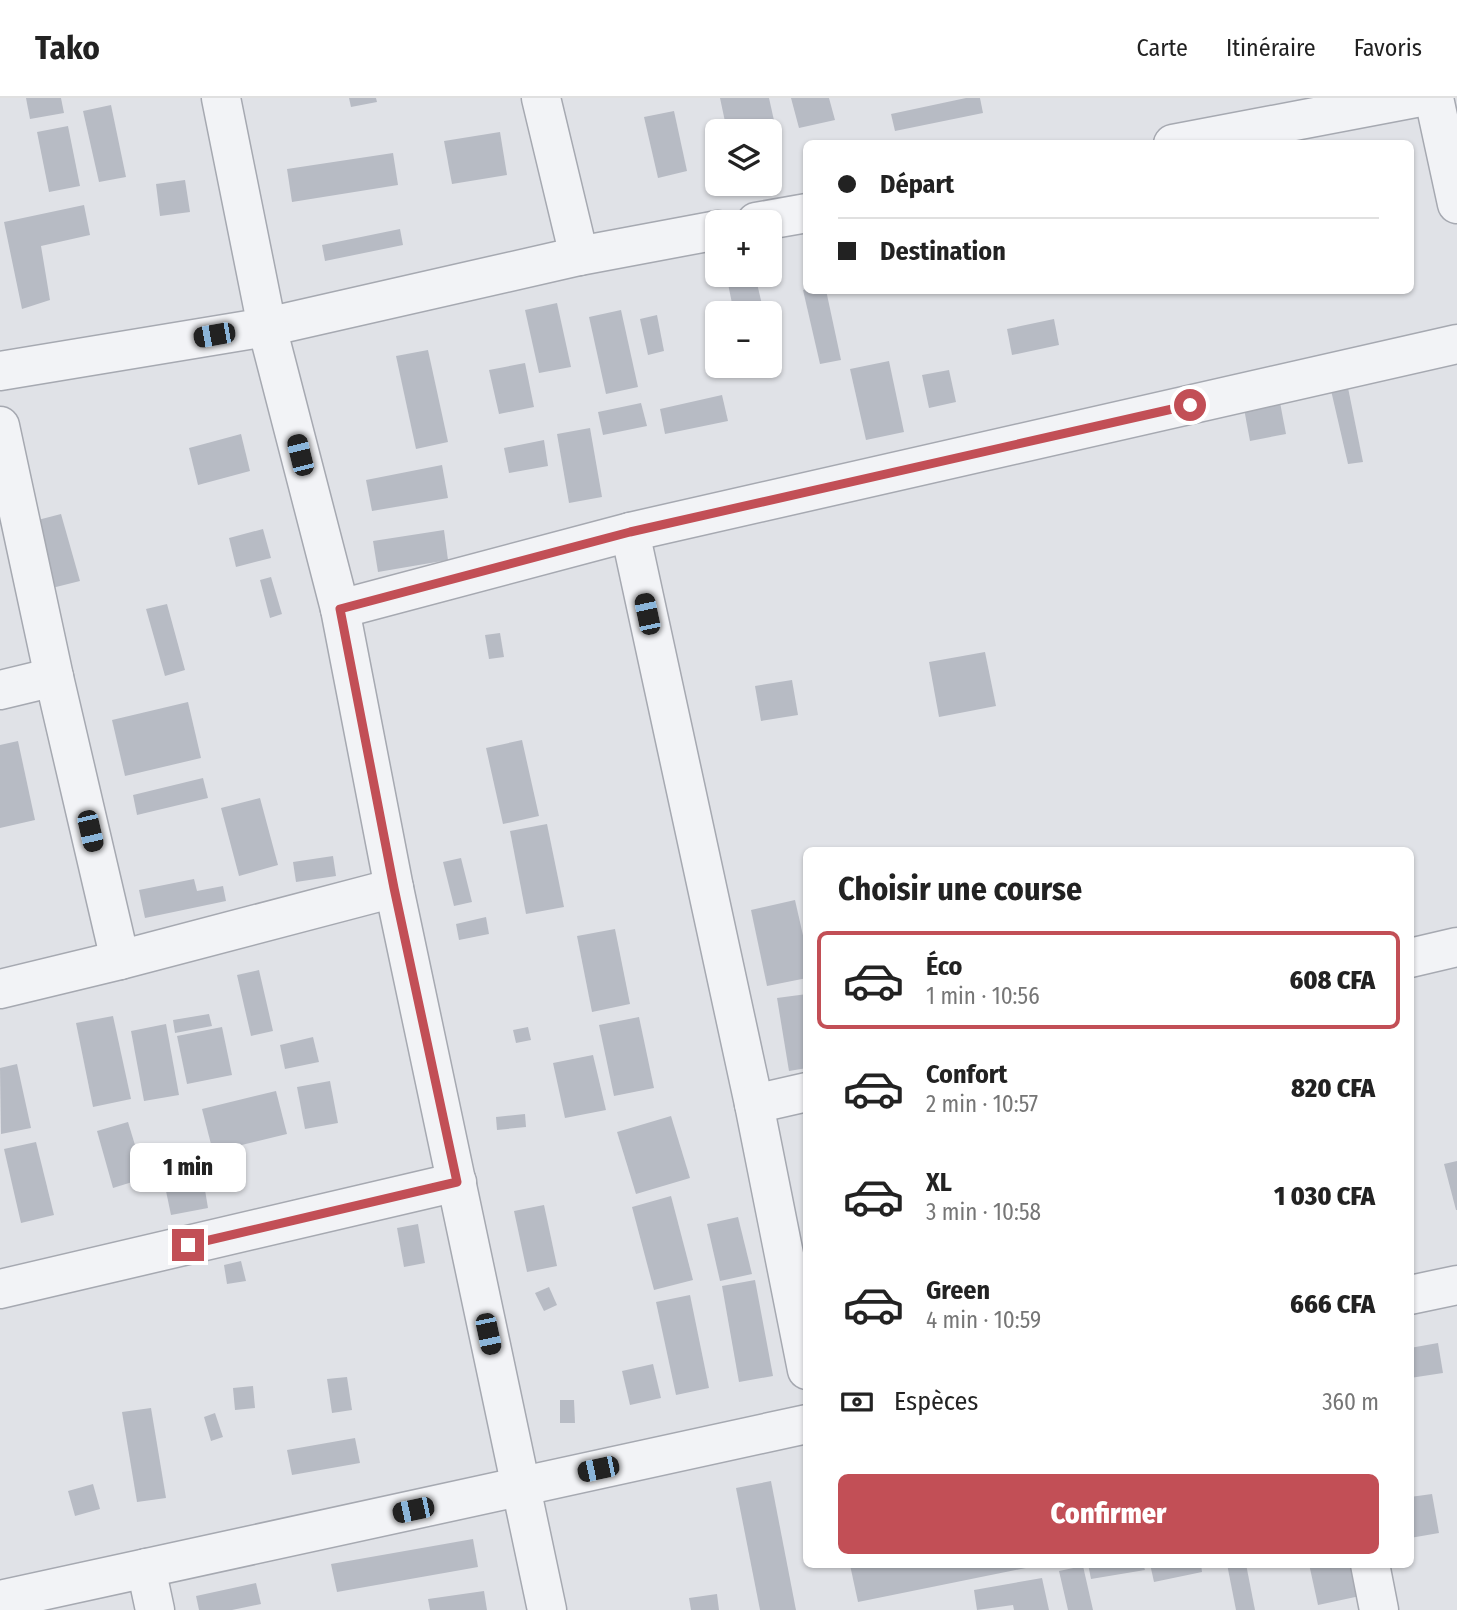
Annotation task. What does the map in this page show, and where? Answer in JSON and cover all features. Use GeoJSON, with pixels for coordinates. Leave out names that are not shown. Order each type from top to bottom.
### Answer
{"type":"FeatureCollection","features":[{"type":"Feature","properties":{"kind":"street"},"geometry":{"type":"LineString","coordinates":[[221,98],[267,327],[340,609],[394,888],[547,1610]]}},
{"type":"Feature","properties":{"kind":"street"},"geometry":{"type":"LineString","coordinates":[[541,98],[579,256]]}},
{"type":"Feature","properties":{"kind":"street"},"geometry":{"type":"LineString","coordinates":[[1194,140],[1415,98]]}},
{"type":"Feature","properties":{"kind":"street"},"geometry":{"type":"LineString","coordinates":[[1434,98],[1457,204]]}},
{"type":"Feature","properties":{"kind":"street"},"geometry":{"type":"LineString","coordinates":[[782,217],[803,214]]}},
{"type":"Feature","properties":{"kind":"street"},"geometry":{"type":"LineString","coordinates":[[0,371],[267,327],[579,256],[705,232]]}},
{"type":"Feature","properties":{"kind":"street"},"geometry":{"type":"LineString","coordinates":[[340,609],[630,532],[1457,344]]}},
{"type":"Feature","properties":{"kind":"street"},"geometry":{"type":"LineString","coordinates":[[0,426],[54,677],[120,960]]}},
{"type":"Feature","properties":{"kind":"street"},"geometry":{"type":"LineString","coordinates":[[630,532],[754,1104],[803,1350]]}},
{"type":"Feature","properties":{"kind":"street"},"geometry":{"type":"LineString","coordinates":[[0,690],[54,677]]}},
{"type":"Feature","properties":{"kind":"street"},"geometry":{"type":"LineString","coordinates":[[0,989],[394,888]]}},
{"type":"Feature","properties":{"kind":"street"},"geometry":{"type":"LineString","coordinates":[[1414,957],[1457,947]]}},
{"type":"Feature","properties":{"kind":"street"},"geometry":{"type":"LineString","coordinates":[[754,1104],[803,1094]]}},
{"type":"Feature","properties":{"kind":"street"},"geometry":{"type":"LineString","coordinates":[[0,1289],[457,1182]]}},
{"type":"Feature","properties":{"kind":"street"},"geometry":{"type":"LineString","coordinates":[[1414,1295],[1457,1284]]}},
{"type":"Feature","properties":{"kind":"street"},"geometry":{"type":"LineString","coordinates":[[0,1600],[803,1425]]}},
{"type":"Feature","properties":{"kind":"street"},"geometry":{"type":"LineString","coordinates":[[146,1568],[155,1610]]}},
{"type":"Feature","properties":{"kind":"street"},"geometry":{"type":"LineString","coordinates":[[1371,1568],[1379,1610]]}},
{"type":"Feature","properties":{"kind":"building"},"geometry":{"type":"Polygon","coordinates":[[[26,98],[61,98],[64,113],[30,119],[26,98]]]}},
{"type":"Feature","properties":{"kind":"building"},"geometry":{"type":"Polygon","coordinates":[[[349,98],[376,98],[377,102],[351,107],[349,98]]]}},
{"type":"Feature","properties":{"kind":"building"},"geometry":{"type":"Polygon","coordinates":[[[720,98],[769,98],[774,119],[724,119],[720,98]]]}},
{"type":"Feature","properties":{"kind":"building"},"geometry":{"type":"Polygon","coordinates":[[[791,98],[829,98],[835,120],[799,128],[791,98]]]}},
{"type":"Feature","properties":{"kind":"building"},"geometry":{"type":"Polygon","coordinates":[[[966,98],[980,98],[983,113],[895,131],[891,114],[966,98]]]}},
{"type":"Feature","properties":{"kind":"building"},"geometry":{"type":"Polygon","coordinates":[[[111,105],[126,177],[99,182],[83,111],[111,105]]]}},
{"type":"Feature","properties":{"kind":"building"},"geometry":{"type":"Polygon","coordinates":[[[674,111],[687,171],[658,178],[644,117],[674,111]]]}},
{"type":"Feature","properties":{"kind":"building"},"geometry":{"type":"Polygon","coordinates":[[[68,126],[80,186],[49,192],[37,132],[68,126]]]}},
{"type":"Feature","properties":{"kind":"building"},"geometry":{"type":"Polygon","coordinates":[[[500,132],[507,175],[452,184],[444,141],[500,132]]]}},
{"type":"Feature","properties":{"kind":"building"},"geometry":{"type":"Polygon","coordinates":[[[393,153],[398,185],[292,202],[287,169],[393,153]]]}},
{"type":"Feature","properties":{"kind":"building"},"geometry":{"type":"Polygon","coordinates":[[[185,180],[190,212],[160,216],[156,184],[185,180]]]}},
{"type":"Feature","properties":{"kind":"building"},"geometry":{"type":"Polygon","coordinates":[[[84,205],[90,235],[41,246],[50,300],[22,309],[4,222],[84,205]]]}},
{"type":"Feature","properties":{"kind":"building"},"geometry":{"type":"Polygon","coordinates":[[[400,229],[403,245],[325,261],[322,245],[400,229]]]}},
{"type":"Feature","properties":{"kind":"building"},"geometry":{"type":"Polygon","coordinates":[[[729,287],[758,287],[761,301],[732,301],[729,287]]]}},
{"type":"Feature","properties":{"kind":"building"},"geometry":{"type":"Polygon","coordinates":[[[804,294],[827,294],[841,360],[820,364],[804,294]]]}},
{"type":"Feature","properties":{"kind":"building"},"geometry":{"type":"Polygon","coordinates":[[[557,303],[571,367],[539,373],[525,310],[557,303]]]}},
{"type":"Feature","properties":{"kind":"building"},"geometry":{"type":"Polygon","coordinates":[[[621,310],[638,387],[606,394],[589,317],[621,310]]]}},
{"type":"Feature","properties":{"kind":"building"},"geometry":{"type":"Polygon","coordinates":[[[657,315],[664,351],[648,355],[640,319],[657,315]]]}},
{"type":"Feature","properties":{"kind":"building"},"geometry":{"type":"Polygon","coordinates":[[[1054,319],[1059,345],[1012,355],[1007,329],[1054,319]]]}},
{"type":"Feature","properties":{"kind":"building"},"geometry":{"type":"Polygon","coordinates":[[[428,350],[448,442],[416,449],[396,356],[428,350]]]}},
{"type":"Feature","properties":{"kind":"building"},"geometry":{"type":"Polygon","coordinates":[[[889,361],[904,432],[866,440],[850,369],[889,361]]]}},
{"type":"Feature","properties":{"kind":"building"},"geometry":{"type":"Polygon","coordinates":[[[525,363],[534,407],[499,414],[489,370],[525,363]]]}},
{"type":"Feature","properties":{"kind":"building"},"geometry":{"type":"Polygon","coordinates":[[[1344,368],[1363,462],[1348,464],[1327,373],[1344,368]]]}},
{"type":"Feature","properties":{"kind":"building"},"geometry":{"type":"Polygon","coordinates":[[[949,370],[956,402],[929,408],[922,375],[949,370]]]}},
{"type":"Feature","properties":{"kind":"building"},"geometry":{"type":"Polygon","coordinates":[[[1278,392],[1286,434],[1250,441],[1242,398],[1278,392]]]}},
{"type":"Feature","properties":{"kind":"building"},"geometry":{"type":"Polygon","coordinates":[[[722,395],[728,421],[665,434],[660,409],[722,395]]]}},
{"type":"Feature","properties":{"kind":"building"},"geometry":{"type":"Polygon","coordinates":[[[641,403],[647,426],[603,435],[598,412],[641,403]]]}},
{"type":"Feature","properties":{"kind":"building"},"geometry":{"type":"Polygon","coordinates":[[[590,428],[602,497],[569,503],[557,434],[590,428]]]}},
{"type":"Feature","properties":{"kind":"building"},"geometry":{"type":"Polygon","coordinates":[[[241,434],[250,471],[198,485],[189,448],[241,434]]]}},
{"type":"Feature","properties":{"kind":"building"},"geometry":{"type":"Polygon","coordinates":[[[544,440],[548,466],[509,473],[504,448],[544,440]]]}},
{"type":"Feature","properties":{"kind":"building"},"geometry":{"type":"Polygon","coordinates":[[[442,465],[448,498],[372,511],[366,480],[442,465]]]}},
{"type":"Feature","properties":{"kind":"building"},"geometry":{"type":"Polygon","coordinates":[[[61,514],[80,581],[52,588],[34,521],[61,514]]]}},
{"type":"Feature","properties":{"kind":"building"},"geometry":{"type":"Polygon","coordinates":[[[263,529],[271,558],[236,567],[229,538],[263,529]]]}},
{"type":"Feature","properties":{"kind":"building"},"geometry":{"type":"Polygon","coordinates":[[[444,530],[448,560],[378,572],[373,541],[444,530]]]}},
{"type":"Feature","properties":{"kind":"building"},"geometry":{"type":"Polygon","coordinates":[[[271,577],[282,614],[270,618],[260,580],[271,577]]]}},
{"type":"Feature","properties":{"kind":"building"},"geometry":{"type":"Polygon","coordinates":[[[167,604],[185,670],[165,676],[146,609],[167,604]]]}},
{"type":"Feature","properties":{"kind":"building"},"geometry":{"type":"Polygon","coordinates":[[[500,633],[504,657],[489,659],[485,635],[500,633]]]}},
{"type":"Feature","properties":{"kind":"building"},"geometry":{"type":"Polygon","coordinates":[[[985,652],[996,706],[939,717],[929,662],[985,652]]]}},
{"type":"Feature","properties":{"kind":"building"},"geometry":{"type":"Polygon","coordinates":[[[792,680],[798,715],[761,721],[755,686],[792,680]]]}},
{"type":"Feature","properties":{"kind":"building"},"geometry":{"type":"Polygon","coordinates":[[[188,702],[201,758],[125,776],[112,720],[188,702]]]}},
{"type":"Feature","properties":{"kind":"building"},"geometry":{"type":"Polygon","coordinates":[[[522,740],[539,816],[503,824],[486,748],[522,740]]]}},
{"type":"Feature","properties":{"kind":"building"},"geometry":{"type":"Polygon","coordinates":[[[18,741],[35,820],[0,828],[0,745],[18,741]]]}},
{"type":"Feature","properties":{"kind":"building"},"geometry":{"type":"Polygon","coordinates":[[[203,778],[208,798],[137,815],[133,795],[203,778]]]}},
{"type":"Feature","properties":{"kind":"building"},"geometry":{"type":"Polygon","coordinates":[[[260,798],[278,865],[239,876],[221,808],[260,798]]]}},
{"type":"Feature","properties":{"kind":"building"},"geometry":{"type":"Polygon","coordinates":[[[547,824],[564,907],[526,914],[510,831],[547,824]]]}},
{"type":"Feature","properties":{"kind":"building"},"geometry":{"type":"Polygon","coordinates":[[[333,856],[336,876],[296,882],[293,862],[333,856]]]}},
{"type":"Feature","properties":{"kind":"building"},"geometry":{"type":"Polygon","coordinates":[[[461,858],[472,902],[454,906],[443,862],[461,858]]]}},
{"type":"Feature","properties":{"kind":"building"},"geometry":{"type":"Polygon","coordinates":[[[194,879],[197,891],[223,886],[226,901],[145,918],[139,890],[194,879]]]}},
{"type":"Feature","properties":{"kind":"building"},"geometry":{"type":"Polygon","coordinates":[[[795,900],[803,935],[803,979],[767,986],[751,910],[795,900]]]}},
{"type":"Feature","properties":{"kind":"building"},"geometry":{"type":"Polygon","coordinates":[[[486,917],[489,934],[459,940],[456,924],[486,917]]]}},
{"type":"Feature","properties":{"kind":"building"},"geometry":{"type":"Polygon","coordinates":[[[615,929],[630,1004],[592,1012],[577,936],[615,929]]]}},
{"type":"Feature","properties":{"kind":"building"},"geometry":{"type":"Polygon","coordinates":[[[259,970],[273,1031],[251,1036],[237,975],[259,970]]]}},
{"type":"Feature","properties":{"kind":"building"},"geometry":{"type":"Polygon","coordinates":[[[803,995],[803,1069],[789,1071],[777,998],[803,995]]]}},
{"type":"Feature","properties":{"kind":"building"},"geometry":{"type":"Polygon","coordinates":[[[209,1014],[212,1026],[175,1033],[173,1020],[209,1014]]]}},
{"type":"Feature","properties":{"kind":"building"},"geometry":{"type":"Polygon","coordinates":[[[113,1016],[131,1099],[93,1107],[76,1023],[113,1016]]]}},
{"type":"Feature","properties":{"kind":"building"},"geometry":{"type":"Polygon","coordinates":[[[639,1017],[654,1088],[614,1096],[599,1025],[639,1017]]]}},
{"type":"Feature","properties":{"kind":"building"},"geometry":{"type":"Polygon","coordinates":[[[166,1024],[179,1095],[144,1101],[131,1031],[166,1024]]]}},
{"type":"Feature","properties":{"kind":"building"},"geometry":{"type":"Polygon","coordinates":[[[222,1027],[232,1075],[187,1084],[177,1036],[222,1027]]]}},
{"type":"Feature","properties":{"kind":"building"},"geometry":{"type":"Polygon","coordinates":[[[528,1027],[531,1040],[516,1043],[513,1030],[528,1027]]]}},
{"type":"Feature","properties":{"kind":"building"},"geometry":{"type":"Polygon","coordinates":[[[313,1037],[319,1062],[285,1069],[280,1045],[313,1037]]]}},
{"type":"Feature","properties":{"kind":"building"},"geometry":{"type":"Polygon","coordinates":[[[593,1055],[606,1110],[565,1118],[553,1063],[593,1055]]]}},
{"type":"Feature","properties":{"kind":"building"},"geometry":{"type":"Polygon","coordinates":[[[17,1064],[31,1128],[1,1134],[0,1068],[17,1064]]]}},
{"type":"Feature","properties":{"kind":"building"},"geometry":{"type":"Polygon","coordinates":[[[330,1081],[338,1123],[305,1129],[297,1087],[330,1081]]]}},
{"type":"Feature","properties":{"kind":"building"},"geometry":{"type":"Polygon","coordinates":[[[276,1091],[287,1134],[213,1152],[202,1109],[276,1091]]]}},
{"type":"Feature","properties":{"kind":"building"},"geometry":{"type":"Polygon","coordinates":[[[525,1114],[526,1127],[497,1130],[496,1117],[525,1114]]]}},
{"type":"Feature","properties":{"kind":"building"},"geometry":{"type":"Polygon","coordinates":[[[671,1116],[690,1178],[636,1194],[617,1132],[671,1116]]]}},
{"type":"Feature","properties":{"kind":"building"},"geometry":{"type":"Polygon","coordinates":[[[128,1122],[145,1178],[113,1188],[97,1131],[128,1122]]]}},
{"type":"Feature","properties":{"kind":"building"},"geometry":{"type":"Polygon","coordinates":[[[36,1142],[54,1215],[21,1223],[4,1149],[36,1142]]]}},
{"type":"Feature","properties":{"kind":"building"},"geometry":{"type":"Polygon","coordinates":[[[1457,1161],[1457,1210],[1456,1210],[1444,1164],[1457,1161]]]}},
{"type":"Feature","properties":{"kind":"building"},"geometry":{"type":"Polygon","coordinates":[[[204,1184],[208,1208],[171,1215],[166,1191],[204,1184]]]}},
{"type":"Feature","properties":{"kind":"building"},"geometry":{"type":"Polygon","coordinates":[[[671,1196],[693,1280],[654,1290],[632,1207],[671,1196]]]}},
{"type":"Feature","properties":{"kind":"building"},"geometry":{"type":"Polygon","coordinates":[[[544,1205],[557,1266],[527,1272],[514,1211],[544,1205]]]}},
{"type":"Feature","properties":{"kind":"building"},"geometry":{"type":"Polygon","coordinates":[[[738,1217],[752,1274],[720,1281],[707,1224],[738,1217]]]}},
{"type":"Feature","properties":{"kind":"building"},"geometry":{"type":"Polygon","coordinates":[[[418,1224],[425,1263],[404,1267],[397,1228],[418,1224]]]}},
{"type":"Feature","properties":{"kind":"building"},"geometry":{"type":"Polygon","coordinates":[[[241,1261],[246,1281],[227,1284],[224,1265],[241,1261]]]}},
{"type":"Feature","properties":{"kind":"building"},"geometry":{"type":"Polygon","coordinates":[[[755,1280],[773,1376],[739,1382],[722,1286],[755,1280]]]}},
{"type":"Feature","properties":{"kind":"building"},"geometry":{"type":"Polygon","coordinates":[[[549,1287],[557,1305],[544,1311],[535,1293],[549,1287]]]}},
{"type":"Feature","properties":{"kind":"building"},"geometry":{"type":"Polygon","coordinates":[[[690,1295],[709,1388],[676,1395],[656,1302],[690,1295]]]}},
{"type":"Feature","properties":{"kind":"building"},"geometry":{"type":"Polygon","coordinates":[[[1438,1343],[1443,1373],[1414,1377],[1414,1347],[1438,1343]]]}},
{"type":"Feature","properties":{"kind":"building"},"geometry":{"type":"Polygon","coordinates":[[[653,1364],[661,1398],[630,1405],[622,1371],[653,1364]]]}},
{"type":"Feature","properties":{"kind":"building"},"geometry":{"type":"Polygon","coordinates":[[[347,1377],[352,1410],[332,1413],[327,1379],[347,1377]]]}},
{"type":"Feature","properties":{"kind":"building"},"geometry":{"type":"Polygon","coordinates":[[[253,1386],[255,1408],[235,1410],[233,1388],[253,1386]]]}},
{"type":"Feature","properties":{"kind":"building"},"geometry":{"type":"Polygon","coordinates":[[[560,1400],[574,1400],[575,1423],[560,1423],[560,1400]]]}},
{"type":"Feature","properties":{"kind":"building"},"geometry":{"type":"Polygon","coordinates":[[[151,1408],[166,1498],[137,1502],[122,1412],[151,1408]]]}},
{"type":"Feature","properties":{"kind":"building"},"geometry":{"type":"Polygon","coordinates":[[[215,1413],[223,1437],[211,1441],[204,1417],[215,1413]]]}},
{"type":"Feature","properties":{"kind":"building"},"geometry":{"type":"Polygon","coordinates":[[[355,1438],[360,1463],[292,1475],[287,1450],[355,1438]]]}},
{"type":"Feature","properties":{"kind":"building"},"geometry":{"type":"Polygon","coordinates":[[[771,1481],[796,1610],[760,1610],[736,1488],[771,1481]]]}},
{"type":"Feature","properties":{"kind":"building"},"geometry":{"type":"Polygon","coordinates":[[[93,1484],[100,1509],[75,1516],[68,1491],[93,1484]]]}},
{"type":"Feature","properties":{"kind":"building"},"geometry":{"type":"Polygon","coordinates":[[[1432,1494],[1439,1533],[1414,1537],[1414,1496],[1432,1494]]]}},
{"type":"Feature","properties":{"kind":"building"},"geometry":{"type":"Polygon","coordinates":[[[473,1539],[478,1567],[337,1592],[331,1564],[473,1539]]]}},
{"type":"Feature","properties":{"kind":"building"},"geometry":{"type":"Polygon","coordinates":[[[851,1568],[1026,1568],[858,1602],[851,1568]]]}},
{"type":"Feature","properties":{"kind":"building"},"geometry":{"type":"Polygon","coordinates":[[[1083,1568],[1093,1610],[1068,1610],[1059,1571],[1083,1568]]]}},
{"type":"Feature","properties":{"kind":"building"},"geometry":{"type":"Polygon","coordinates":[[[1089,1568],[1145,1570],[1091,1579],[1089,1568]]]}},
{"type":"Feature","properties":{"kind":"building"},"geometry":{"type":"Polygon","coordinates":[[[1151,1568],[1202,1568],[1202,1572],[1154,1582],[1151,1568]]]}},
{"type":"Feature","properties":{"kind":"building"},"geometry":{"type":"Polygon","coordinates":[[[1228,1568],[1247,1568],[1255,1610],[1236,1610],[1228,1568]]]}},
{"type":"Feature","properties":{"kind":"building"},"geometry":{"type":"Polygon","coordinates":[[[1310,1568],[1354,1568],[1360,1596],[1318,1605],[1310,1568]]]}},
{"type":"Feature","properties":{"kind":"building"},"geometry":{"type":"Polygon","coordinates":[[[1042,1578],[1049,1610],[1014,1610],[1013,1605],[977,1610],[974,1590],[1042,1578]]]}},
{"type":"Feature","properties":{"kind":"building"},"geometry":{"type":"Polygon","coordinates":[[[256,1583],[261,1604],[232,1610],[199,1610],[196,1596],[256,1583]]]}},
{"type":"Feature","properties":{"kind":"building"},"geometry":{"type":"Polygon","coordinates":[[[484,1591],[487,1610],[430,1610],[428,1599],[484,1591]]]}},
{"type":"Feature","properties":{"kind":"building"},"geometry":{"type":"Polygon","coordinates":[[[717,1594],[719,1610],[691,1610],[689,1598],[717,1594]]]}},
{"type":"Feature","properties":{"kind":"route"},"geometry":{"type":"LineString","coordinates":[[188,1245],[457,1182],[394,888],[340,609],[630,532],[1190,405]]}}]}
